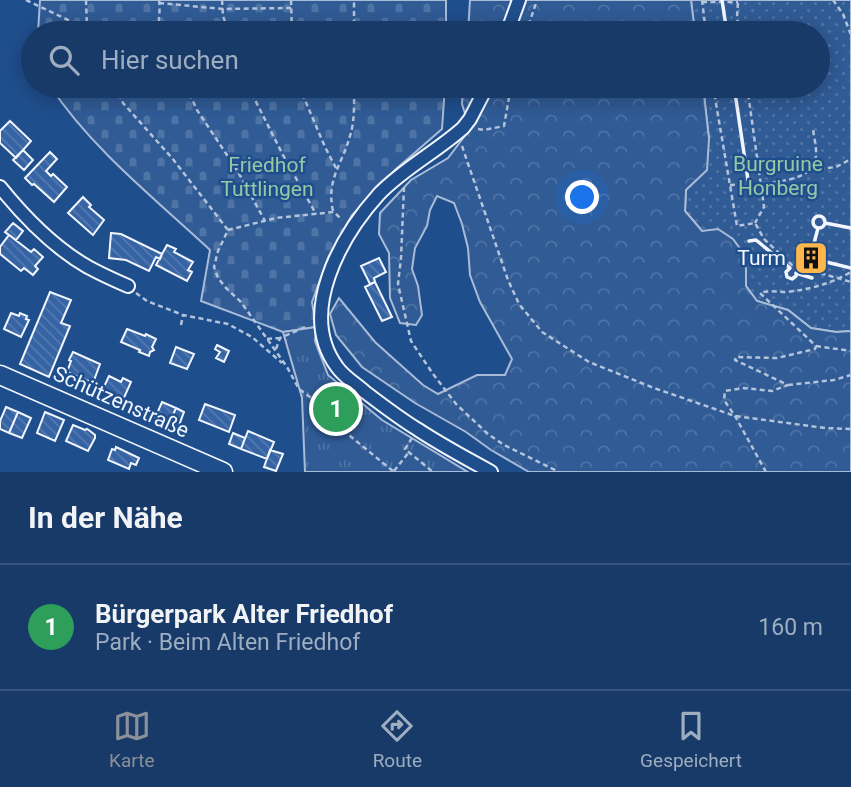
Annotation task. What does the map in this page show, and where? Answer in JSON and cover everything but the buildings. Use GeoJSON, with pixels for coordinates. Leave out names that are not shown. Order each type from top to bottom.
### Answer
{"type":"FeatureCollection","features":[{"type":"Feature","properties":{"kind":"street"},"geometry":{"type":"LineString","coordinates":[[511,21],[519,0]]}},
{"type":"Feature","properties":{"kind":"street"},"geometry":{"type":"LineString","coordinates":[[481,98],[471,119],[379,194],[352,229],[326,284],[321,329],[337,368],[349,379],[417,430],[491,472]]}},
{"type":"Feature","properties":{"kind":"street"},"geometry":{"type":"LineString","coordinates":[[0,187],[47,239],[91,269],[128,286]]}},
{"type":"Feature","properties":{"kind":"street","name":"Schützenstraße"},"geometry":{"type":"LineString","coordinates":[[0,375],[223,472]]}},
{"type":"Feature","properties":{"kind":"path"},"geometry":{"type":"LineString","coordinates":[[26,0],[70,21]]}},
{"type":"Feature","properties":{"kind":"path"},"geometry":{"type":"LineString","coordinates":[[86,0],[87,21]]}},
{"type":"Feature","properties":{"kind":"path"},"geometry":{"type":"LineString","coordinates":[[222,0],[226,21]]}},
{"type":"Feature","properties":{"kind":"path"},"geometry":{"type":"LineString","coordinates":[[291,0],[292,21]]}},
{"type":"Feature","properties":{"kind":"path"},"geometry":{"type":"LineString","coordinates":[[354,0],[354,21]]}},
{"type":"Feature","properties":{"kind":"path"},"geometry":{"type":"LineString","coordinates":[[530,21],[537,0]]}},
{"type":"Feature","properties":{"kind":"path"},"geometry":{"type":"LineString","coordinates":[[833,0],[843,14],[851,35]]}},
{"type":"Feature","properties":{"kind":"path"},"geometry":{"type":"LineString","coordinates":[[157,21],[159,1],[223,9],[291,8]]}},
{"type":"Feature","properties":{"kind":"path"},"geometry":{"type":"LineString","coordinates":[[704,21],[702,1],[739,1],[738,21]]}},
{"type":"Feature","properties":{"kind":"path"},"geometry":{"type":"LineString","coordinates":[[121,98],[228,230]]}},
{"type":"Feature","properties":{"kind":"path"},"geometry":{"type":"LineString","coordinates":[[192,98],[237,170],[265,221]]}},
{"type":"Feature","properties":{"kind":"path"},"geometry":{"type":"LineString","coordinates":[[254,98],[316,214]]}},
{"type":"Feature","properties":{"kind":"path"},"geometry":{"type":"LineString","coordinates":[[304,98],[337,170]]}},
{"type":"Feature","properties":{"kind":"path"},"geometry":{"type":"LineString","coordinates":[[352,229],[334,212],[331,198],[333,178],[352,132],[353,98]]}},
{"type":"Feature","properties":{"kind":"path"},"geometry":{"type":"LineString","coordinates":[[509,98],[504,126],[484,130],[460,130],[508,280],[519,303],[542,332],[589,362],[735,416],[851,429]]}},
{"type":"Feature","properties":{"kind":"path"},"geometry":{"type":"LineString","coordinates":[[715,98],[737,226],[755,223]]}},
{"type":"Feature","properties":{"kind":"path"},"geometry":{"type":"LineString","coordinates":[[749,98],[764,207],[755,223]]}},
{"type":"Feature","properties":{"kind":"path"},"geometry":{"type":"LineString","coordinates":[[811,170],[816,161],[813,129]]}},
{"type":"Feature","properties":{"kind":"path"},"geometry":{"type":"LineString","coordinates":[[730,185],[789,180],[811,170],[836,167],[851,159]]}},
{"type":"Feature","properties":{"kind":"path"},"geometry":{"type":"LineString","coordinates":[[401,174],[404,182],[398,284],[411,341],[456,404],[488,434],[504,445],[559,472]]}},
{"type":"Feature","properties":{"kind":"path"},"geometry":{"type":"LineString","coordinates":[[228,230],[265,221],[334,212]]}},
{"type":"Feature","properties":{"kind":"path"},"geometry":{"type":"LineString","coordinates":[[755,223],[764,240],[792,265],[851,282]]}},
{"type":"Feature","properties":{"kind":"path"},"geometry":{"type":"LineString","coordinates":[[228,230],[214,267],[218,278],[241,302],[287,367],[299,389],[394,472],[409,452]]}},
{"type":"Feature","properties":{"kind":"path"},"geometry":{"type":"LineString","coordinates":[[851,272],[810,289],[760,293],[816,346],[851,351]]}},
{"type":"Feature","properties":{"kind":"path"},"geometry":{"type":"LineString","coordinates":[[128,286],[147,301],[183,315],[228,324],[252,337],[287,367]]}},
{"type":"Feature","properties":{"kind":"path"},"geometry":{"type":"LineString","coordinates":[[181,325],[183,315]]}},
{"type":"Feature","properties":{"kind":"path"},"geometry":{"type":"LineString","coordinates":[[267,339],[280,338],[321,320]]}},
{"type":"Feature","properties":{"kind":"path"},"geometry":{"type":"LineString","coordinates":[[275,350],[280,338]]}},
{"type":"Feature","properties":{"kind":"path"},"geometry":{"type":"LineString","coordinates":[[788,386],[735,360],[736,356],[777,358],[815,349],[816,346]]}},
{"type":"Feature","properties":{"kind":"path"},"geometry":{"type":"LineString","coordinates":[[766,472],[724,400],[725,391],[744,388],[772,391],[788,386],[834,380],[851,374]]}},
{"type":"Feature","properties":{"kind":"path"},"geometry":{"type":"LineString","coordinates":[[405,449],[433,472]]}},
{"type":"Feature","properties":{"kind":"green space"},"geometry":{"type":"Polygon","coordinates":[[[40,0],[446,0],[446,21],[39,21],[40,0]]]}},
{"type":"Feature","properties":{"kind":"green space"},"geometry":{"type":"Polygon","coordinates":[[[470,0],[691,0],[694,21],[469,21],[470,0]]]}},
{"type":"Feature","properties":{"kind":"green space","name":"Burgruine Honberg"},"geometry":{"type":"Polygon","coordinates":[[[691,0],[851,0],[851,331],[836,332],[811,328],[788,310],[757,301],[746,286],[746,269],[702,231],[685,211],[686,190],[709,139],[704,98],[830,98],[830,21],[694,21],[691,0]]]}},
{"type":"Feature","properties":{"kind":"green space","name":"Friedhof Tuttlingen"},"geometry":{"type":"Polygon","coordinates":[[[59,98],[444,98],[442,129],[396,169],[352,215],[328,258],[312,302],[316,327],[283,332],[201,301],[210,250],[104,152],[59,98]]]}},
{"type":"Feature","properties":{"kind":"green space"},"geometry":{"type":"Polygon","coordinates":[[[462,98],[704,98],[709,139],[707,170],[686,190],[685,211],[702,231],[718,229],[733,239],[741,250],[746,269],[746,286],[757,301],[788,310],[811,328],[836,332],[851,331],[851,472],[529,472],[415,403],[362,367],[336,335],[330,314],[339,298],[375,342],[423,385],[438,394],[477,375],[505,375],[512,359],[480,302],[470,275],[468,248],[454,203],[437,196],[430,210],[427,226],[415,248],[412,269],[418,286],[422,315],[416,325],[400,323],[390,298],[389,253],[379,234],[380,213],[411,180],[448,158],[470,129],[462,98]]]}},
{"type":"Feature","properties":{"kind":"green space"},"geometry":{"type":"Polygon","coordinates":[[[316,327],[315,341],[328,375],[382,420],[468,472],[305,472],[302,398],[283,332],[316,327]]]}},
{"type":"Feature","properties":{"kind":"wall"},"geometry":{"type":"LineString","coordinates":[[722,0],[725,21]]}},
{"type":"Feature","properties":{"kind":"wall"},"geometry":{"type":"LineString","coordinates":[[736,98],[748,180]]}},
{"type":"Feature","properties":{"kind":"wall"},"geometry":{"type":"LineString","coordinates":[[814,217],[824,217],[825,222],[824,227],[814,227],[814,217]]}},
{"type":"Feature","properties":{"kind":"wall"},"geometry":{"type":"LineString","coordinates":[[825,223],[851,228]]}},
{"type":"Feature","properties":{"kind":"wall"},"geometry":{"type":"LineString","coordinates":[[812,251],[818,228]]}},
{"type":"Feature","properties":{"kind":"wall"},"geometry":{"type":"LineString","coordinates":[[749,241],[756,240],[790,268],[786,272],[787,277],[792,279],[796,273],[812,278]]}},
{"type":"Feature","properties":{"kind":"wall"},"geometry":{"type":"LineString","coordinates":[[818,260],[851,268]]}},
{"type":"Feature","properties":{"kind":"place","name":"Turm"},"geometry":{"type":"Point","coordinates":[811,258]}},
{"type":"Feature","properties":{"kind":"place","name":"Bürgerpark Alter Friedhof"},"geometry":{"type":"Point","coordinates":[336,409]}}]}
